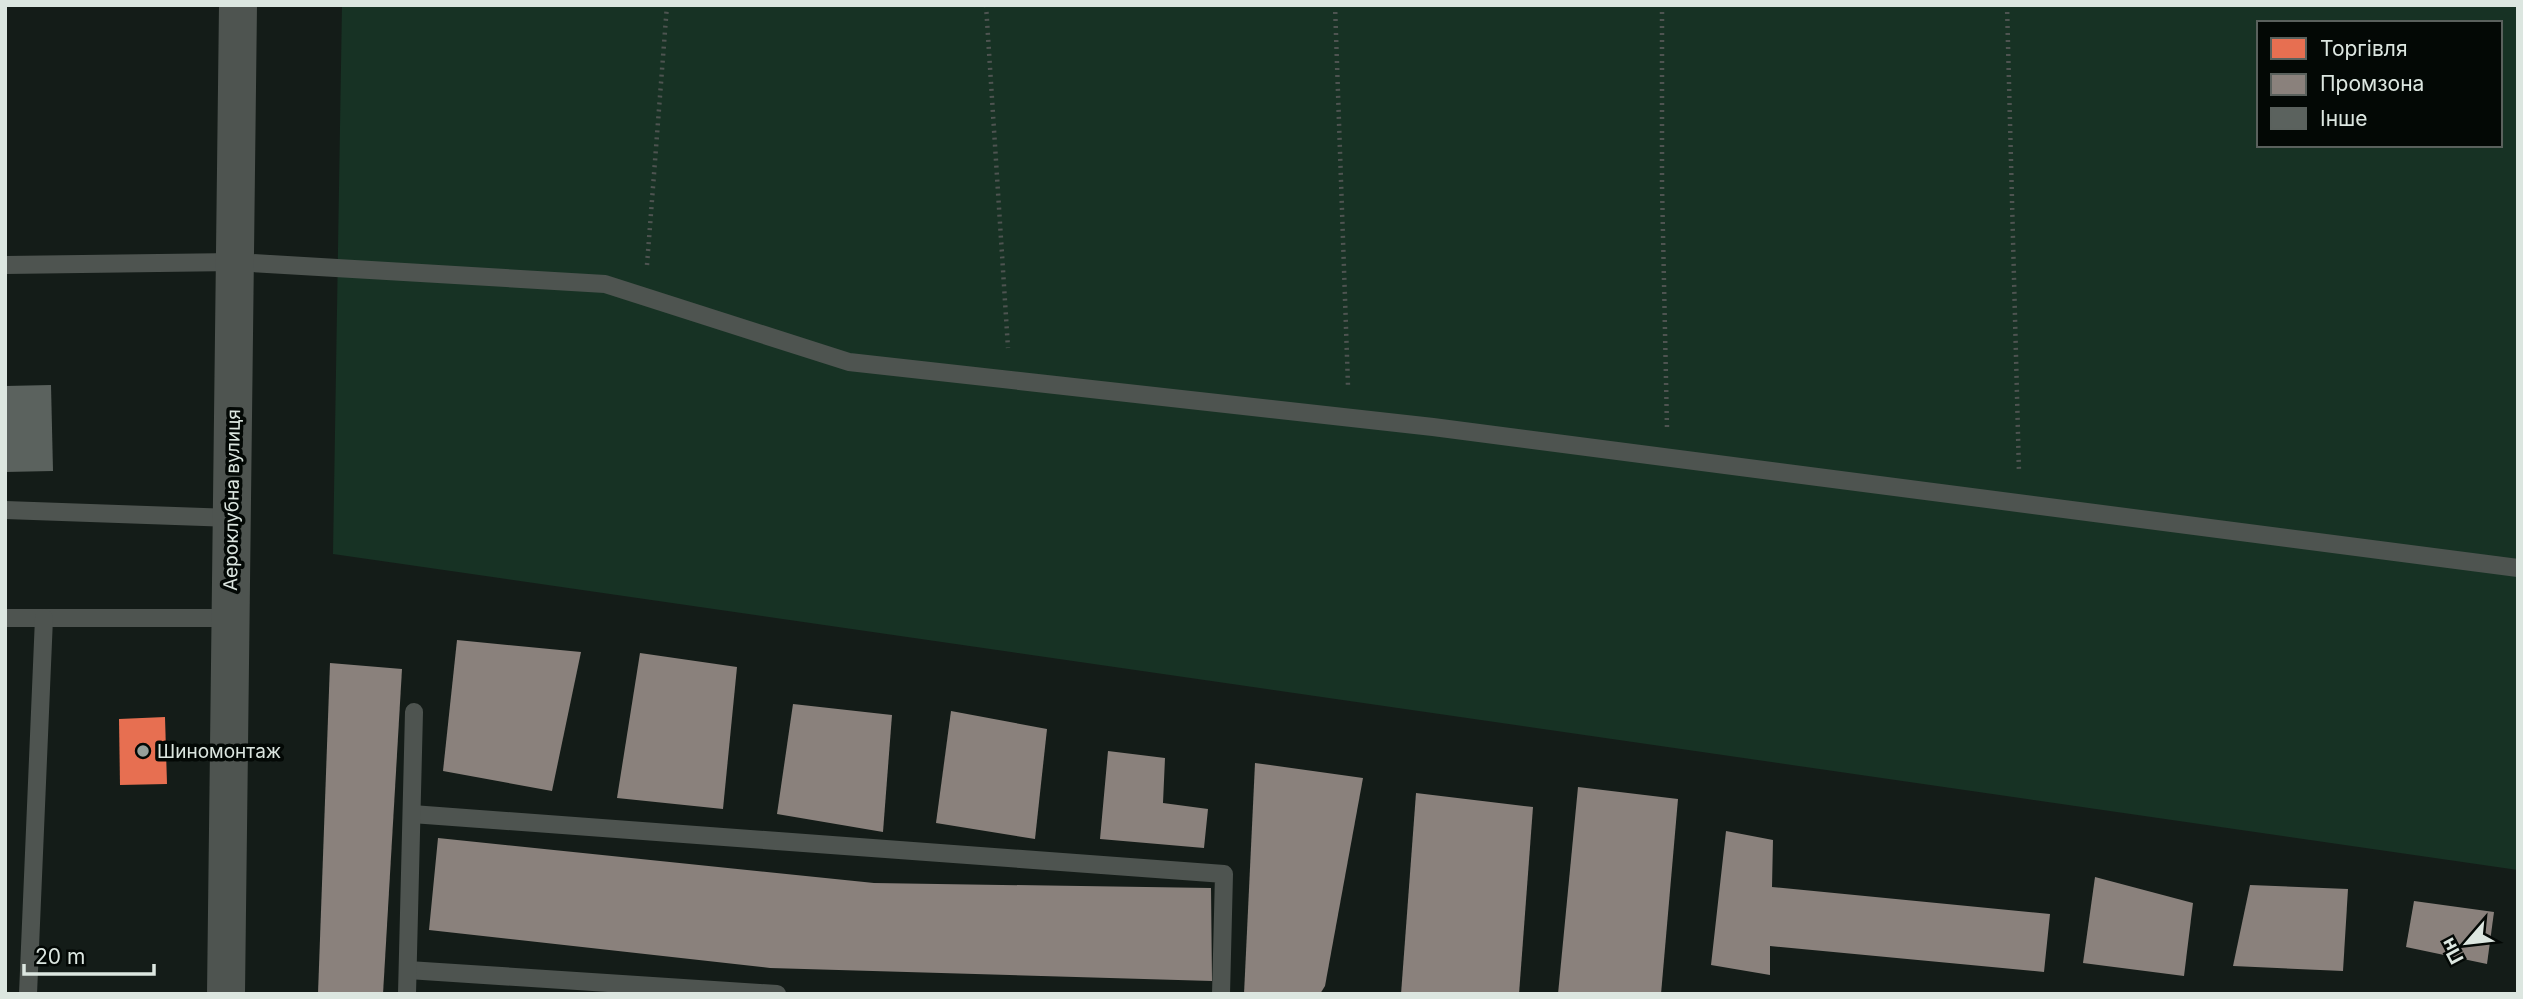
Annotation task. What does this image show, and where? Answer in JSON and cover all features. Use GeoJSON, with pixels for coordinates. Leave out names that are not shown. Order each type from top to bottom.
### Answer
{"type":"FeatureCollection","features":[{"type":"Feature","properties":{"kind":"street","name":"Аероклубна вулиця"},"geometry":{"type":"LineString","coordinates":[[226,994],[238,5]]}},
{"type":"Feature","properties":{"kind":"lane"},"geometry":{"type":"LineString","coordinates":[[5,265],[235,262],[605,284],[849,362],[1349,417],[2518,568]]}},
{"type":"Feature","properties":{"kind":"lane"},"geometry":{"type":"LineString","coordinates":[[5,510],[232,517]]}},
{"type":"Feature","properties":{"kind":"lane"},"geometry":{"type":"LineString","coordinates":[[5,618],[231,618]]}},
{"type":"Feature","properties":{"kind":"lane"},"geometry":{"type":"LineString","coordinates":[[29,994],[44,618]]}},
{"type":"Feature","properties":{"kind":"lane"},"geometry":{"type":"LineString","coordinates":[[407,994],[414,712]]}},
{"type":"Feature","properties":{"kind":"lane"},"geometry":{"type":"LineString","coordinates":[[412,814],[1224,874],[1221,994]]}},
{"type":"Feature","properties":{"kind":"lane"},"geometry":{"type":"LineString","coordinates":[[408,970],[777,994]]}},
{"type":"Feature","properties":{"kind":"path"},"geometry":{"type":"LineString","coordinates":[[645,297],[667,5]]}},
{"type":"Feature","properties":{"kind":"path"},"geometry":{"type":"LineString","coordinates":[[986,5],[1010,380]]}},
{"type":"Feature","properties":{"kind":"path"},"geometry":{"type":"LineString","coordinates":[[1335,5],[1349,417]]}},
{"type":"Feature","properties":{"kind":"path"},"geometry":{"type":"LineString","coordinates":[[1662,5],[1667,457]]}},
{"type":"Feature","properties":{"kind":"path"},"geometry":{"type":"LineString","coordinates":[[2007,5],[2016,407],[2021,503]]}},
{"type":"Feature","properties":{"kind":"green space"},"geometry":{"type":"Polygon","coordinates":[[[342,5],[2518,5],[2518,870],[333,554],[342,5]]]}},
{"type":"Feature","properties":{"kind":"building: Торгівля","name":"Шиномонтаж"},"geometry":{"type":"Polygon","coordinates":[[[165,717],[167,784],[120,785],[119,719],[165,717]]]}},
{"type":"Feature","properties":{"kind":"building: Промзона"},"geometry":{"type":"Polygon","coordinates":[[[457,640],[581,652],[552,791],[443,771],[457,640]]]}},
{"type":"Feature","properties":{"kind":"building: Промзона"},"geometry":{"type":"Polygon","coordinates":[[[640,653],[737,667],[723,809],[617,798],[640,653]]]}},
{"type":"Feature","properties":{"kind":"building: Промзона"},"geometry":{"type":"Polygon","coordinates":[[[330,663],[402,669],[383,994],[318,994],[330,663]]]}},
{"type":"Feature","properties":{"kind":"building: Промзона"},"geometry":{"type":"Polygon","coordinates":[[[793,704],[892,715],[883,832],[777,814],[793,704]]]}},
{"type":"Feature","properties":{"kind":"building: Промзона"},"geometry":{"type":"Polygon","coordinates":[[[951,711],[1047,729],[1035,839],[936,823],[951,711]]]}},
{"type":"Feature","properties":{"kind":"building: Промзона"},"geometry":{"type":"Polygon","coordinates":[[[1108,751],[1165,758],[1163,803],[1208,809],[1204,848],[1100,839],[1108,751]]]}},
{"type":"Feature","properties":{"kind":"building: Промзона"},"geometry":{"type":"Polygon","coordinates":[[[1255,763],[1363,778],[1325,986],[1320,994],[1244,994],[1255,763]]]}},
{"type":"Feature","properties":{"kind":"building: Промзона"},"geometry":{"type":"Polygon","coordinates":[[[1578,787],[1678,799],[1661,994],[1558,994],[1578,787]]]}},
{"type":"Feature","properties":{"kind":"building: Промзона"},"geometry":{"type":"Polygon","coordinates":[[[1416,793],[1533,807],[1519,994],[1401,994],[1416,793]]]}},
{"type":"Feature","properties":{"kind":"building: Промзона"},"geometry":{"type":"Polygon","coordinates":[[[1726,831],[1773,840],[1772,887],[2050,914],[2044,972],[1770,946],[1770,975],[1711,965],[1726,831]]]}},
{"type":"Feature","properties":{"kind":"building: Промзона"},"geometry":{"type":"Polygon","coordinates":[[[438,838],[874,883],[1211,888],[1212,981],[770,968],[429,930],[438,838]]]}},
{"type":"Feature","properties":{"kind":"building: Промзона"},"geometry":{"type":"Polygon","coordinates":[[[2095,877],[2193,903],[2184,976],[2083,963],[2095,877]]]}},
{"type":"Feature","properties":{"kind":"building: Промзона"},"geometry":{"type":"Polygon","coordinates":[[[2250,885],[2348,889],[2343,971],[2233,966],[2250,885]]]}},
{"type":"Feature","properties":{"kind":"building: Промзона"},"geometry":{"type":"Polygon","coordinates":[[[2414,901],[2494,912],[2487,964],[2406,947],[2414,901]]]}},
{"type":"Feature","properties":{"kind":"building: Інше"},"geometry":{"type":"Polygon","coordinates":[[[51,385],[53,471],[5,472],[5,386],[51,385]]]}},
{"type":"Feature","properties":{"kind":"place","name":"Шиномонтаж"},"geometry":{"type":"Point","coordinates":[143,751]}}]}
